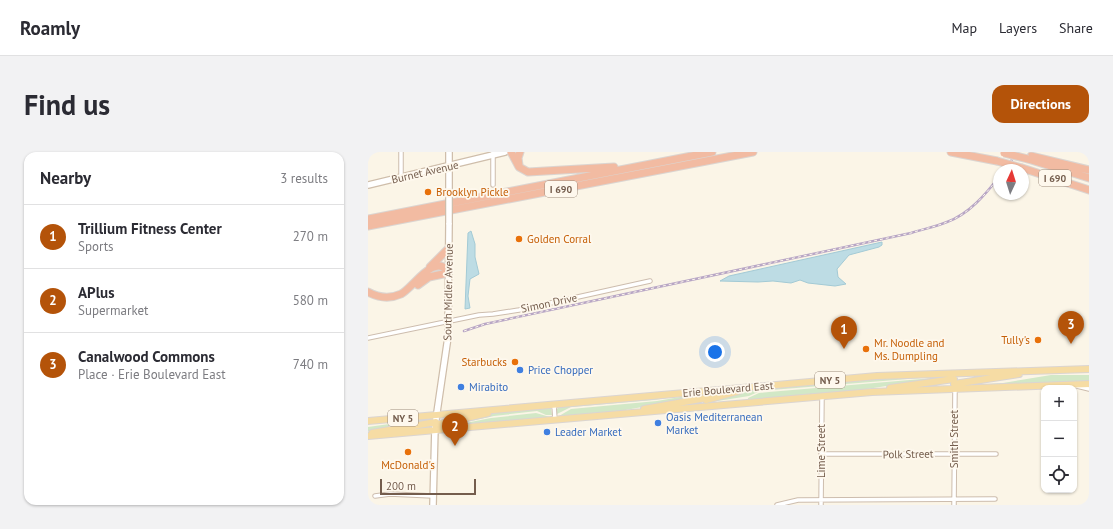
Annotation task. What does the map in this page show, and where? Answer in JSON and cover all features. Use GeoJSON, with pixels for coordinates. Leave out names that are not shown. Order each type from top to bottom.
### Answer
{"type":"FeatureCollection","features":[{"type":"Feature","properties":{"kind":"highway"},"geometry":{"type":"LineString","coordinates":[[511,152],[519,167],[525,171],[533,172],[654,163]]}},
{"type":"Feature","properties":{"kind":"highway"},"geometry":{"type":"LineString","coordinates":[[519,167],[518,158],[520,152]]}},
{"type":"Feature","properties":{"kind":"highway","name":"I 690"},"geometry":{"type":"LineString","coordinates":[[368,219],[712,152]]}},
{"type":"Feature","properties":{"kind":"highway","name":"I 690"},"geometry":{"type":"LineString","coordinates":[[368,226],[753,152]]}},
{"type":"Feature","properties":{"kind":"highway","name":"I 690"},"geometry":{"type":"LineString","coordinates":[[951,152],[998,161],[1089,190]]}},
{"type":"Feature","properties":{"kind":"highway","name":"I 690"},"geometry":{"type":"LineString","coordinates":[[1003,152],[1030,158],[1089,178]]}},
{"type":"Feature","properties":{"kind":"highway"},"geometry":{"type":"LineString","coordinates":[[1015,152],[1030,158],[1089,170]]}},
{"type":"Feature","properties":{"kind":"highway"},"geometry":{"type":"LineString","coordinates":[[368,232],[407,219]]}},
{"type":"Feature","properties":{"kind":"highway"},"geometry":{"type":"LineString","coordinates":[[368,292],[380,297],[394,296],[408,289],[448,249]]}},
{"type":"Feature","properties":{"kind":"highway"},"geometry":{"type":"LineString","coordinates":[[426,271],[437,266],[443,267],[448,272]]}},
{"type":"Feature","properties":{"kind":"highway"},"geometry":{"type":"LineString","coordinates":[[368,297],[378,301],[396,300],[407,295],[429,277],[448,272]]}},
{"type":"Feature","properties":{"kind":"main road","name":"South Midler Avenue"},"geometry":{"type":"LineString","coordinates":[[433,505],[435,426],[448,337],[449,320],[449,152]]}},
{"type":"Feature","properties":{"kind":"main road","name":"Burnet Avenue"},"geometry":{"type":"LineString","coordinates":[[368,185],[505,152]]}},
{"type":"Feature","properties":{"kind":"main road","name":"Erie Boulevard East"},"geometry":{"type":"LineString","coordinates":[[368,421],[554,404],[822,396],[872,392],[900,386],[1048,370],[1089,369]]}},
{"type":"Feature","properties":{"kind":"main road"},"geometry":{"type":"LineString","coordinates":[[954,381],[1048,370]]}},
{"type":"Feature","properties":{"kind":"main road","name":"Erie Boulevard East"},"geometry":{"type":"LineString","coordinates":[[706,399],[748,388],[877,376],[954,381],[1089,384]]}},
{"type":"Feature","properties":{"kind":"main road","name":"NY 5"},"geometry":{"type":"LineString","coordinates":[[368,435],[435,426],[555,420],[624,414],[706,399]]}},
{"type":"Feature","properties":{"kind":"main road"},"geometry":{"type":"LineString","coordinates":[[368,435],[435,426],[505,409]]}},
{"type":"Feature","properties":{"kind":"street"},"geometry":{"type":"LineString","coordinates":[[401,152],[401,177]]}},
{"type":"Feature","properties":{"kind":"street"},"geometry":{"type":"LineString","coordinates":[[493,154],[493,185]]}},
{"type":"Feature","properties":{"kind":"street","name":"Simon Drive"},"geometry":{"type":"LineString","coordinates":[[368,338],[449,320],[519,310],[650,281]]}},
{"type":"Feature","properties":{"kind":"street","name":"Smith Street"},"geometry":{"type":"LineString","coordinates":[[954,381],[954,505]]}},
{"type":"Feature","properties":{"kind":"street"},"geometry":{"type":"LineString","coordinates":[[1070,384],[1089,389]]}},
{"type":"Feature","properties":{"kind":"street","name":"Lime Street"},"geometry":{"type":"LineString","coordinates":[[821,505],[822,396]]}},
{"type":"Feature","properties":{"kind":"street"},"geometry":{"type":"LineString","coordinates":[[554,404],[555,420]]}},
{"type":"Feature","properties":{"kind":"street","name":"Polk Street"},"geometry":{"type":"LineString","coordinates":[[821,454],[996,454]]}},
{"type":"Feature","properties":{"kind":"street"},"geometry":{"type":"LineString","coordinates":[[375,496],[390,494],[433,496]]}},
{"type":"Feature","properties":{"kind":"street"},"geometry":{"type":"LineString","coordinates":[[777,505],[798,500],[995,499]]}},
{"type":"Feature","properties":{"kind":"green space"},"geometry":{"type":"Polygon","coordinates":[[[948,375],[948,378],[945,376],[760,391],[749,396],[711,402],[711,400],[754,390],[905,376],[948,375]]]}},
{"type":"Feature","properties":{"kind":"green space"},"geometry":{"type":"Polygon","coordinates":[[[1051,375],[1089,375],[1089,381],[962,386],[1003,383],[1051,375]]]}},
{"type":"Feature","properties":{"kind":"green space"},"geometry":{"type":"Polygon","coordinates":[[[945,377],[867,389],[748,400],[748,398],[759,393],[945,377]]]}},
{"type":"Feature","properties":{"kind":"green space"},"geometry":{"type":"Polygon","coordinates":[[[700,393],[702,397],[693,394],[654,400],[571,407],[557,414],[557,409],[559,407],[700,393]]]}},
{"type":"Feature","properties":{"kind":"green space"},"geometry":{"type":"Polygon","coordinates":[[[686,396],[699,397],[614,412],[559,416],[571,409],[657,401],[686,396]]]}},
{"type":"Feature","properties":{"kind":"green space"},"geometry":{"type":"Polygon","coordinates":[[[551,409],[552,415],[546,415],[537,411],[494,416],[441,426],[500,412],[551,409]]]}},
{"type":"Feature","properties":{"kind":"green space"},"geometry":{"type":"Polygon","coordinates":[[[536,413],[550,417],[445,427],[491,418],[536,413]]]}},
{"type":"Feature","properties":{"kind":"green space"},"geometry":{"type":"Polygon","coordinates":[[[425,419],[428,421],[368,431],[368,427],[425,419]]]}},
{"type":"Feature","properties":{"kind":"water"},"geometry":{"type":"Polygon","coordinates":[[[471,231],[475,244],[475,257],[479,274],[470,279],[468,296],[470,308],[465,309],[468,233],[471,231]]]}},
{"type":"Feature","properties":{"kind":"water"},"geometry":{"type":"Polygon","coordinates":[[[882,242],[882,245],[879,247],[849,255],[837,269],[838,277],[846,284],[835,286],[808,283],[800,280],[791,283],[773,281],[720,281],[729,276],[882,242]]]}},
{"type":"Feature","properties":{"kind":"railway"},"geometry":{"type":"LineString","coordinates":[[1009,164],[1018,152]]}},
{"type":"Feature","properties":{"kind":"railway"},"geometry":{"type":"LineString","coordinates":[[464,331],[485,324],[934,227],[955,219],[969,209],[993,184]]}},
{"type":"Feature","properties":{"kind":"place","name":"Brooklyn Pickle"},"geometry":{"type":"Point","coordinates":[428,192]}},
{"type":"Feature","properties":{"kind":"place","name":"Golden Corral"},"geometry":{"type":"Point","coordinates":[519,239]}},
{"type":"Feature","properties":{"kind":"place","name":"Tully's"},"geometry":{"type":"Point","coordinates":[1038,340]}},
{"type":"Feature","properties":{"kind":"place","name":"Canalwood Commons"},"geometry":{"type":"Point","coordinates":[1071,344]}},
{"type":"Feature","properties":{"kind":"place","name":"Trillium Fitness Center"},"geometry":{"type":"Point","coordinates":[844,349]}},
{"type":"Feature","properties":{"kind":"place","name":"Mr. Noodle and Ms. Dumpling"},"geometry":{"type":"Point","coordinates":[866,349]}},
{"type":"Feature","properties":{"kind":"place","name":"Starbucks"},"geometry":{"type":"Point","coordinates":[515,362]}},
{"type":"Feature","properties":{"kind":"place","name":"Price Chopper"},"geometry":{"type":"Point","coordinates":[520,370]}},
{"type":"Feature","properties":{"kind":"place","name":"Mirabito"},"geometry":{"type":"Point","coordinates":[461,387]}},
{"type":"Feature","properties":{"kind":"place","name":"Oasis Mediterranean Market"},"geometry":{"type":"Point","coordinates":[658,423]}},
{"type":"Feature","properties":{"kind":"place","name":"Leader Market"},"geometry":{"type":"Point","coordinates":[547,432]}},
{"type":"Feature","properties":{"kind":"place","name":"APlus"},"geometry":{"type":"Point","coordinates":[455,446]}},
{"type":"Feature","properties":{"kind":"place","name":"McDonald's"},"geometry":{"type":"Point","coordinates":[408,452]}}]}
